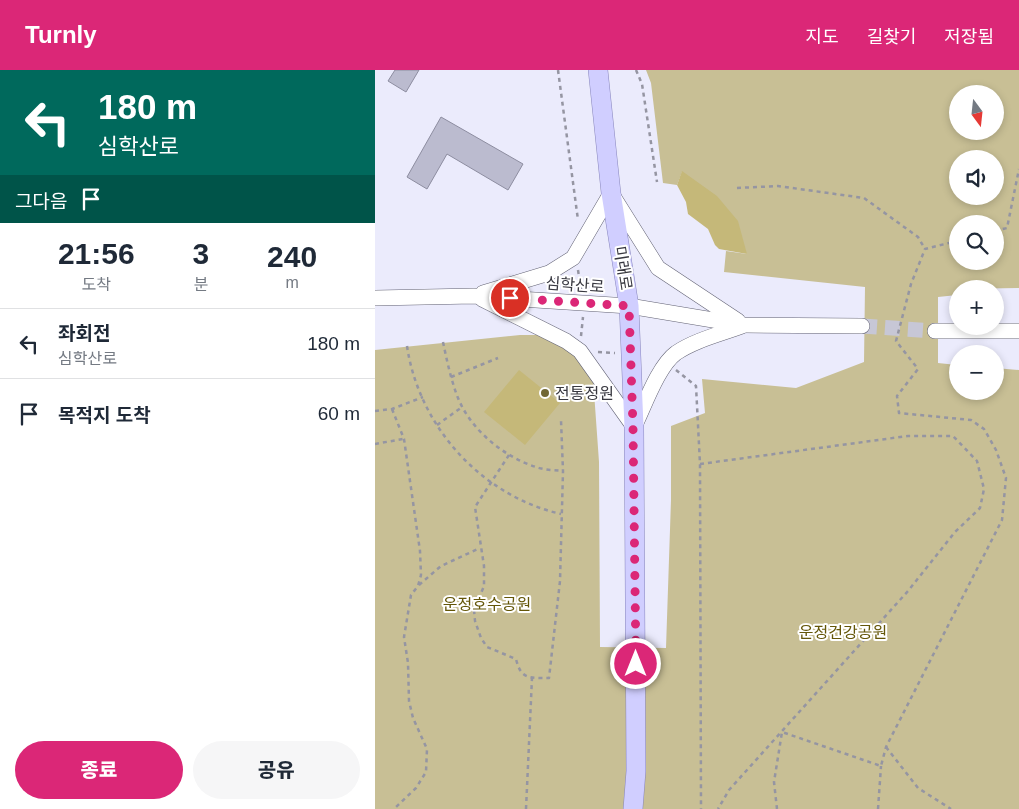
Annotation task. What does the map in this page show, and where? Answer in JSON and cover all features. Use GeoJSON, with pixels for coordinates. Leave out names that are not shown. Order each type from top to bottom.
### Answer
{"type":"FeatureCollection","features":[{"type":"Feature","properties":{"kind":"main road","name":"미래로"},"geometry":{"type":"LineString","coordinates":[[598,70],[611,193],[629,306],[633,427],[636,770],[633,809]]}},
{"type":"Feature","properties":{"kind":"street"},"geometry":{"type":"LineString","coordinates":[[474,296],[549,273],[573,258],[611,193],[657,268],[743,325]]}},
{"type":"Feature","properties":{"kind":"street"},"geometry":{"type":"LineString","coordinates":[[474,296],[566,341],[580,351],[633,427],[660,374],[667,362],[676,353],[743,325]]}},
{"type":"Feature","properties":{"kind":"street","name":"심학산로"},"geometry":{"type":"LineString","coordinates":[[375,298],[474,296],[629,306],[743,325],[862,326]]}},
{"type":"Feature","properties":{"kind":"street"},"geometry":{"type":"LineString","coordinates":[[935,331],[1019,330]]}},
{"type":"Feature","properties":{"kind":"path"},"geometry":{"type":"LineString","coordinates":[[636,70],[642,84],[657,182]]}},
{"type":"Feature","properties":{"kind":"path"},"geometry":{"type":"LineString","coordinates":[[1004,229],[1007,228],[1019,169]]}},
{"type":"Feature","properties":{"kind":"path"},"geometry":{"type":"LineString","coordinates":[[737,188],[778,186],[865,198],[918,237],[925,249]]}},
{"type":"Feature","properties":{"kind":"path"},"geometry":{"type":"LineString","coordinates":[[925,249],[949,242]]}},
{"type":"Feature","properties":{"kind":"path"},"geometry":{"type":"LineString","coordinates":[[878,809],[881,766],[886,747],[1002,520],[1006,478],[996,450],[984,429],[971,420],[899,413],[897,396],[918,368],[896,341],[911,284],[925,249]]}},
{"type":"Feature","properties":{"kind":"path"},"geometry":{"type":"LineString","coordinates":[[443,342],[451,378],[462,406],[470,420],[485,436],[509,455],[538,468],[563,471]]}},
{"type":"Feature","properties":{"kind":"path"},"geometry":{"type":"LineString","coordinates":[[407,346],[412,370],[428,412],[467,462],[490,482],[526,504],[561,514]]}},
{"type":"Feature","properties":{"kind":"path"},"geometry":{"type":"LineString","coordinates":[[451,378],[498,358]]}},
{"type":"Feature","properties":{"kind":"path"},"geometry":{"type":"LineString","coordinates":[[375,411],[392,408],[423,397]]}},
{"type":"Feature","properties":{"kind":"path"},"geometry":{"type":"LineString","coordinates":[[437,425],[462,406]]}},
{"type":"Feature","properties":{"kind":"path"},"geometry":{"type":"LineString","coordinates":[[392,408],[404,439],[419,552],[421,575],[418,586]]}},
{"type":"Feature","properties":{"kind":"path"},"geometry":{"type":"LineString","coordinates":[[509,455],[475,507],[484,586],[473,610],[481,638],[487,646],[516,660],[518,671],[531,678],[549,678],[560,581],[563,471],[561,420]]}},
{"type":"Feature","properties":{"kind":"path"},"geometry":{"type":"LineString","coordinates":[[701,809],[700,464],[908,436],[953,436],[977,461],[985,489],[980,508],[955,532],[908,591],[729,790],[719,809]]}},
{"type":"Feature","properties":{"kind":"path"},"geometry":{"type":"LineString","coordinates":[[375,444],[404,439]]}},
{"type":"Feature","properties":{"kind":"path"},"geometry":{"type":"LineString","coordinates":[[394,809],[416,788],[426,772],[427,749],[413,718],[409,701],[408,663],[404,637],[411,595],[418,586],[441,566],[480,548]]}},
{"type":"Feature","properties":{"kind":"path"},"geometry":{"type":"LineString","coordinates":[[526,809],[531,678]]}},
{"type":"Feature","properties":{"kind":"path"},"geometry":{"type":"LineString","coordinates":[[782,732],[881,766]]}},
{"type":"Feature","properties":{"kind":"path"},"geometry":{"type":"LineString","coordinates":[[777,809],[774,782],[782,732]]}},
{"type":"Feature","properties":{"kind":"path"},"geometry":{"type":"LineString","coordinates":[[886,747],[918,788],[951,809]]}},
{"type":"Feature","properties":{"kind":"green space","name":"운정건강공원"},"geometry":{"type":"Polygon","coordinates":[[[646,70],[1019,70],[1019,288],[1004,288],[1004,280],[949,280],[949,296],[938,297],[938,363],[949,364],[949,400],[1004,400],[1004,369],[1019,370],[1019,809],[375,809],[375,350],[520,335],[549,335],[560,338],[593,378],[599,462],[600,647],[666,648],[671,500],[671,426],[705,413],[702,379],[796,388],[864,362],[865,287],[724,272],[726,251],[747,254],[682,172],[677,185],[663,183],[651,83],[646,70]]]}},
{"type":"Feature","properties":{"kind":"shaded area"},"geometry":{"type":"Polygon","coordinates":[[[682,171],[717,196],[738,221],[747,254],[719,249],[715,245],[708,229],[688,214],[686,202],[677,185],[682,171]]]}},
{"type":"Feature","properties":{"kind":"shaded area"},"geometry":{"type":"Polygon","coordinates":[[[519,370],[560,403],[525,445],[484,412],[519,370]]]}},
{"type":"Feature","properties":{"kind":"building"},"geometry":{"type":"Polygon","coordinates":[[[395,70],[419,70],[406,92],[388,81],[395,70]]]}},
{"type":"Feature","properties":{"kind":"building"},"geometry":{"type":"Polygon","coordinates":[[[441,117],[523,164],[508,190],[447,154],[427,189],[407,177],[441,117]]]}},
{"type":"Feature","properties":{"kind":"tunnel"},"geometry":{"type":"LineString","coordinates":[[862,326],[935,331]]}},
{"type":"Feature","properties":{"kind":"place","name":"전통정원"},"geometry":{"type":"Point","coordinates":[545,393]}},
{"type":"Feature","properties":{"kind":"route"},"geometry":{"type":"LineString","coordinates":[[510,298],[629,306],[633,427],[636,664]]}},
{"type":"Feature","properties":{"kind":"park label","name":"운정호수공원"},"geometry":{"type":"Point","coordinates":[487,604]}}]}
